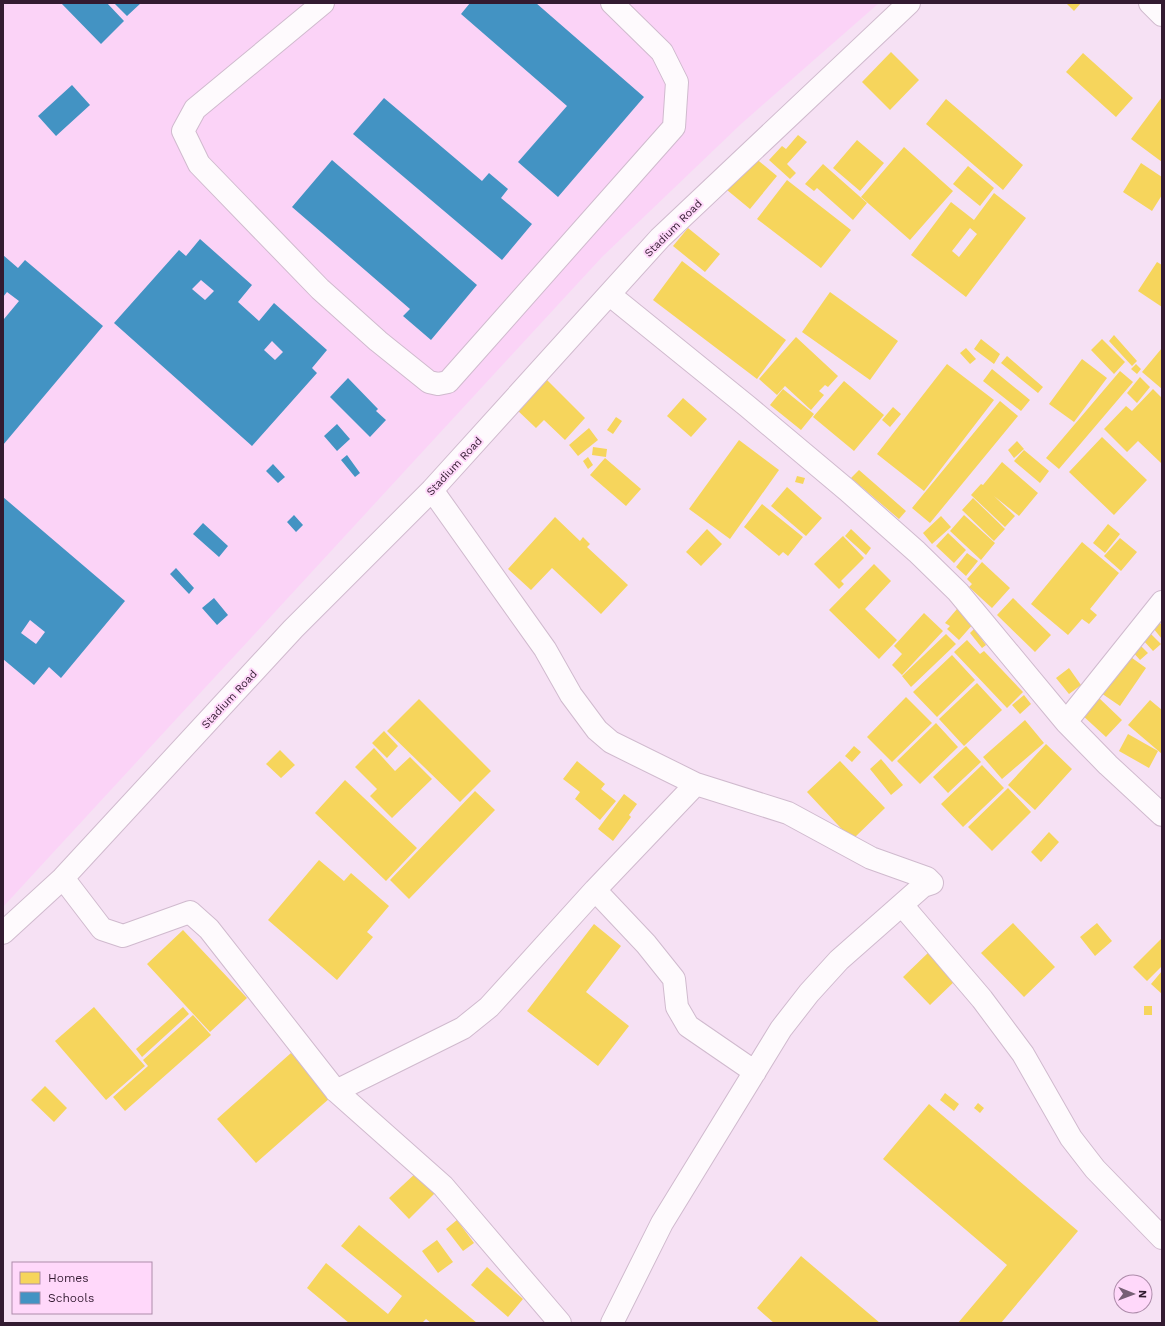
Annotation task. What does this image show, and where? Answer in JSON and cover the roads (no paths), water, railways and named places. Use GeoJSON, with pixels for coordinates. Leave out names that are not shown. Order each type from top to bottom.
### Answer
{"type":"FeatureCollection","features":[{"type":"Feature","properties":{"kind":"street"},"geometry":{"type":"LineString","coordinates":[[323,3],[195,109],[184,132],[199,164],[320,289],[378,341],[429,382],[438,384],[448,382],[674,127],[678,82],[662,52],[612,3]]}},
{"type":"Feature","properties":{"kind":"street","name":"Stadium Road"},"geometry":{"type":"LineString","coordinates":[[3,933],[62,878],[294,629],[432,490],[660,238],[909,3]]}},
{"type":"Feature","properties":{"kind":"street"},"geometry":{"type":"LineString","coordinates":[[1150,3],[1162,14]]}},
{"type":"Feature","properties":{"kind":"street"},"geometry":{"type":"LineString","coordinates":[[610,295],[759,416],[847,490],[916,552],[958,592],[1066,722],[1108,765],[1162,815]]}},
{"type":"Feature","properties":{"kind":"street"},"geometry":{"type":"LineString","coordinates":[[432,490],[545,649],[572,695],[597,730],[611,742],[696,784],[788,813],[871,858],[928,878],[932,883],[923,886],[839,960],[809,993],[781,1029],[662,1223],[612,1323]]}},
{"type":"Feature","properties":{"kind":"street"},"geometry":{"type":"LineString","coordinates":[[1066,722],[1162,602]]}},
{"type":"Feature","properties":{"kind":"street"},"geometry":{"type":"LineString","coordinates":[[336,1091],[463,1028],[489,1007],[595,890],[696,784]]}},
{"type":"Feature","properties":{"kind":"street"},"geometry":{"type":"LineString","coordinates":[[62,878],[102,929],[123,936],[190,912],[209,929],[336,1091],[443,1186],[560,1323]]}},
{"type":"Feature","properties":{"kind":"street"},"geometry":{"type":"LineString","coordinates":[[595,890],[646,944],[674,978],[677,1007],[688,1026],[755,1072]]}},
{"type":"Feature","properties":{"kind":"street"},"geometry":{"type":"LineString","coordinates":[[902,905],[982,999],[1023,1054],[1071,1138],[1095,1169],[1162,1238]]}}]}
